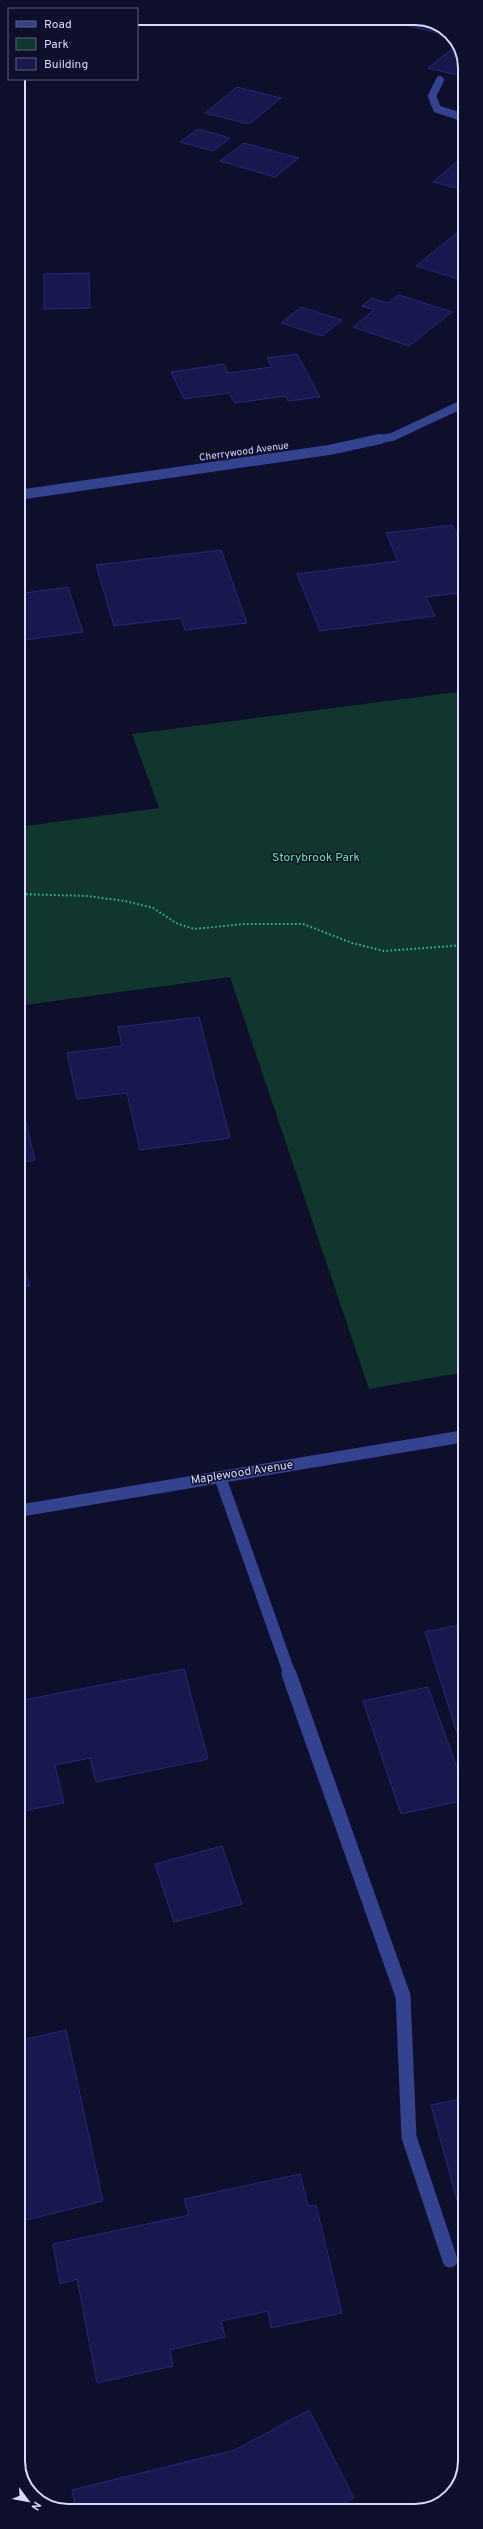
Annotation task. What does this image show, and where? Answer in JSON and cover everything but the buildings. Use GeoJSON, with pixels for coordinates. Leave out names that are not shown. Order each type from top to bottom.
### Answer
{"type":"FeatureCollection","features":[{"type":"Feature","properties":{"kind":"street"},"geometry":{"type":"LineString","coordinates":[[440,80],[432,96],[437,109],[458,116]]}},
{"type":"Feature","properties":{"kind":"street","name":"Cherrywood Avenue"},"geometry":{"type":"LineString","coordinates":[[25,494],[329,450],[392,437],[458,406]]}},
{"type":"Feature","properties":{"kind":"street","name":"Maplewood Avenue"},"geometry":{"type":"LineString","coordinates":[[25,1509],[458,1437]]}},
{"type":"Feature","properties":{"kind":"street"},"geometry":{"type":"LineString","coordinates":[[220,1477],[403,1996],[409,2137],[450,2260]]}},
{"type":"Feature","properties":{"kind":"path"},"geometry":{"type":"LineString","coordinates":[[25,895],[87,896],[126,901],[153,908],[176,923],[194,929],[244,924],[303,924],[352,943],[384,951],[405,951],[458,946]]}},
{"type":"Feature","properties":{"kind":"green space","name":"Storybrook Park"},"geometry":{"type":"Polygon","coordinates":[[[458,692],[458,1373],[369,1389],[230,977],[25,1005],[25,826],[159,808],[132,734],[458,692]]]}}]}
